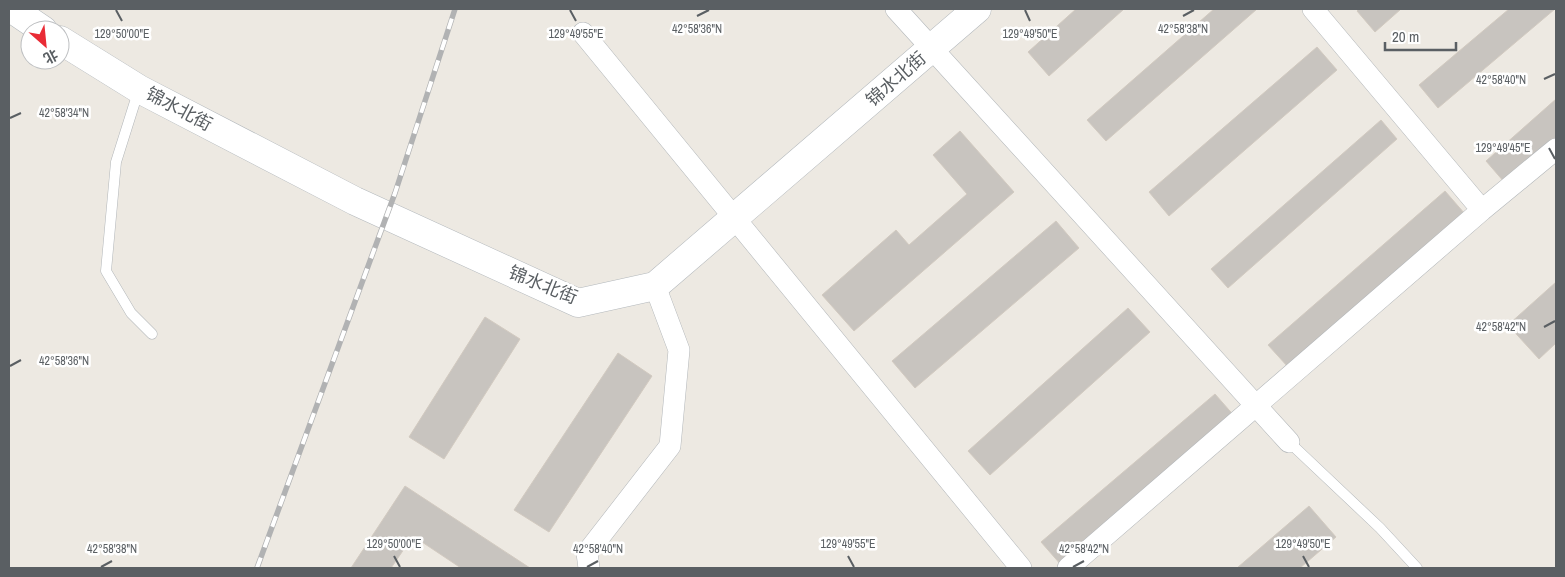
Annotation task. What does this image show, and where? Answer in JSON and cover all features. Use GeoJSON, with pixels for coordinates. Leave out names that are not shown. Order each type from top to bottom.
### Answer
{"type":"FeatureCollection","features":[{"type":"Feature","properties":{"kind":"main road"},"geometry":{"type":"LineString","coordinates":[[12,9],[28,20]]}},
{"type":"Feature","properties":{"kind":"main road","name":"锦水北街"},"geometry":{"type":"LineString","coordinates":[[70,46],[139,88],[354,201],[578,303],[655,286],[977,9]]}},
{"type":"Feature","properties":{"kind":"street"},"geometry":{"type":"LineString","coordinates":[[896,9],[1289,442]]}},
{"type":"Feature","properties":{"kind":"street"},"geometry":{"type":"LineString","coordinates":[[1313,9],[1482,210]]}},
{"type":"Feature","properties":{"kind":"street"},"geometry":{"type":"LineString","coordinates":[[583,33],[1022,568]]}},
{"type":"Feature","properties":{"kind":"street"},"geometry":{"type":"LineString","coordinates":[[1068,568],[1482,210],[1556,149]]}},
{"type":"Feature","properties":{"kind":"street"},"geometry":{"type":"LineString","coordinates":[[589,568],[587,553],[670,446],[679,350],[655,286]]}},
{"type":"Feature","properties":{"kind":"lane"},"geometry":{"type":"LineString","coordinates":[[139,88],[116,162],[106,272],[132,313],[152,334]]}},
{"type":"Feature","properties":{"kind":"lane"},"geometry":{"type":"LineString","coordinates":[[1289,442],[1380,528],[1417,568]]}},
{"type":"Feature","properties":{"kind":"building"},"geometry":{"type":"Polygon","coordinates":[[[1076,9],[1124,9],[1049,76],[1028,52],[1076,9]]]}},
{"type":"Feature","properties":{"kind":"building"},"geometry":{"type":"Polygon","coordinates":[[[1214,9],[1257,9],[1106,141],[1087,120],[1214,9]]]}},
{"type":"Feature","properties":{"kind":"building"},"geometry":{"type":"Polygon","coordinates":[[[1359,9],[1401,9],[1375,32],[1357,11],[1359,9]]]}},
{"type":"Feature","properties":{"kind":"building"},"geometry":{"type":"Polygon","coordinates":[[[1509,9],[1555,9],[1438,108],[1419,85],[1509,9]]]}},
{"type":"Feature","properties":{"kind":"building"},"geometry":{"type":"Polygon","coordinates":[[[1317,47],[1337,70],[1169,216],[1149,192],[1317,47]]]}},
{"type":"Feature","properties":{"kind":"building"},"geometry":{"type":"Polygon","coordinates":[[[1556,99],[1556,138],[1505,183],[1486,161],[1556,99]]]}},
{"type":"Feature","properties":{"kind":"building"},"geometry":{"type":"Polygon","coordinates":[[[1381,120],[1397,139],[1228,288],[1211,269],[1381,120]]]}},
{"type":"Feature","properties":{"kind":"building"},"geometry":{"type":"Polygon","coordinates":[[[960,131],[1014,192],[854,331],[822,295],[896,230],[909,245],[967,194],[933,155],[960,131]]]}},
{"type":"Feature","properties":{"kind":"building"},"geometry":{"type":"Polygon","coordinates":[[[1445,191],[1465,214],[1288,367],[1268,345],[1445,191]]]}},
{"type":"Feature","properties":{"kind":"building"},"geometry":{"type":"Polygon","coordinates":[[[1056,221],[1079,248],[915,388],[892,361],[1056,221]]]}},
{"type":"Feature","properties":{"kind":"building"},"geometry":{"type":"Polygon","coordinates":[[[1556,282],[1556,343],[1539,359],[1508,325],[1556,282]]]}},
{"type":"Feature","properties":{"kind":"building"},"geometry":{"type":"Polygon","coordinates":[[[1128,308],[1150,332],[990,475],[968,451],[1128,308]]]}},
{"type":"Feature","properties":{"kind":"building"},"geometry":{"type":"Polygon","coordinates":[[[485,317],[520,339],[444,459],[409,437],[485,317]]]}},
{"type":"Feature","properties":{"kind":"building"},"geometry":{"type":"Polygon","coordinates":[[[618,353],[652,376],[549,532],[514,510],[618,353]]]}},
{"type":"Feature","properties":{"kind":"building"},"geometry":{"type":"Polygon","coordinates":[[[1215,394],[1236,418],[1062,566],[1041,542],[1215,394]]]}},
{"type":"Feature","properties":{"kind":"building"},"geometry":{"type":"Polygon","coordinates":[[[405,486],[530,568],[461,568],[413,536],[391,568],[351,568],[405,486]]]}},
{"type":"Feature","properties":{"kind":"building"},"geometry":{"type":"Polygon","coordinates":[[[1309,506],[1336,537],[1300,568],[1237,568],[1309,506]]]}},
{"type":"Feature","properties":{"kind":"railway"},"geometry":{"type":"LineString","coordinates":[[257,568],[395,193],[455,9]]}}]}
